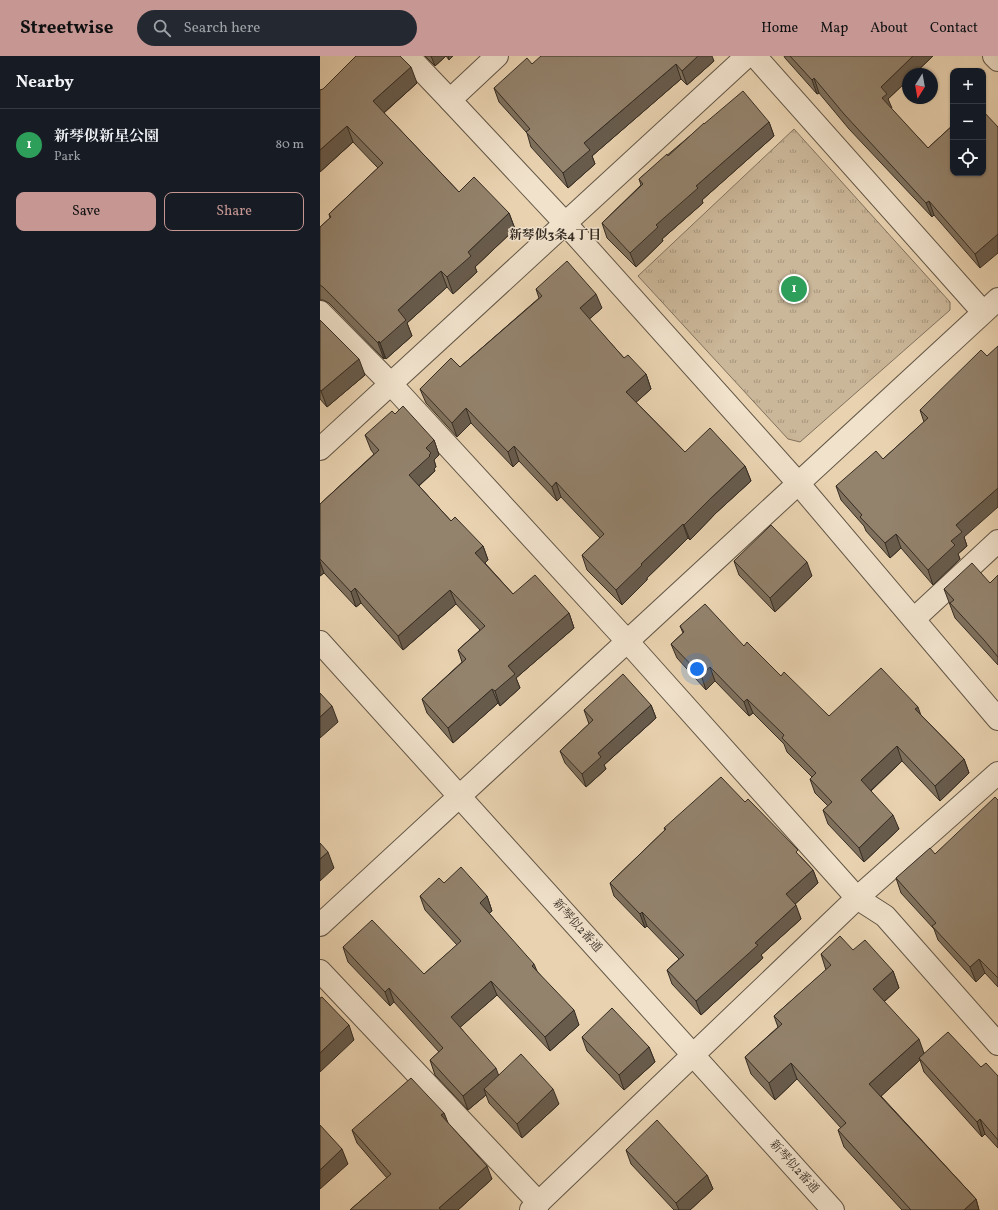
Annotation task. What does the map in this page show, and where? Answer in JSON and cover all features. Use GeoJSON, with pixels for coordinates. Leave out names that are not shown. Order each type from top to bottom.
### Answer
{"type":"FeatureCollection","features":[{"type":"Feature","properties":{"kind":"street"},"geometry":{"type":"LineString","coordinates":[[408,56],[565,224],[798,483],[998,719]]}},
{"type":"Feature","properties":{"kind":"street"},"geometry":{"type":"LineString","coordinates":[[450,100],[497,56]]}},
{"type":"Feature","properties":{"kind":"street"},"geometry":{"type":"LineString","coordinates":[[320,449],[747,56]]}},
{"type":"Feature","properties":{"kind":"street"},"geometry":{"type":"LineString","coordinates":[[320,925],[626,641],[991,306],[755,56]]}},
{"type":"Feature","properties":{"kind":"street"},"geometry":{"type":"LineString","coordinates":[[320,312],[391,384],[626,641],[857,898],[885,916],[998,1044]]}},
{"type":"Feature","properties":{"kind":"street"},"geometry":{"type":"LineString","coordinates":[[914,619],[998,541]]}},
{"type":"Feature","properties":{"kind":"street","name":"新琴似2番通"},"geometry":{"type":"LineString","coordinates":[[320,642],[833,1210]]}},
{"type":"Feature","properties":{"kind":"street"},"geometry":{"type":"LineString","coordinates":[[320,971],[535,1206],[692,1054],[857,898],[998,774]]}},
{"type":"Feature","properties":{"kind":"green space"},"geometry":{"type":"Polygon","coordinates":[[[794,129],[950,302],[950,310],[800,442],[788,439],[638,276],[794,129]]]}},
{"type":"Feature","properties":{"kind":"building"},"geometry":{"type":"Polygon","coordinates":[[[356,56],[400,56],[411,67],[373,101],[459,192],[474,177],[509,213],[468,252],[471,256],[447,277],[441,271],[398,310],[406,320],[380,343],[379,341],[378,343],[320,285],[320,227],[331,217],[329,214],[383,163],[347,126],[320,150],[320,90],[323,89],[356,56]]]}},
{"type":"Feature","properties":{"kind":"building"},"geometry":{"type":"Polygon","coordinates":[[[541,56],[698,56],[682,71],[676,64],[584,143],[590,150],[563,173],[526,132],[530,129],[494,88],[527,58],[532,64],[541,56]]]}},
{"type":"Feature","properties":{"kind":"building"},"geometry":{"type":"Polygon","coordinates":[[[790,56],[913,56],[881,87],[887,94],[882,98],[928,148],[950,128],[950,176],[986,176],[986,114],[998,127],[998,234],[975,254],[929,201],[926,203],[844,114],[814,78],[812,80],[790,56]]]}},
{"type":"Feature","properties":{"kind":"building"},"geometry":{"type":"Polygon","coordinates":[[[743,91],[769,122],[696,186],[698,188],[656,225],[658,227],[630,253],[602,223],[643,184],[639,179],[743,91]]]}},
{"type":"Feature","properties":{"kind":"building"},"geometry":{"type":"Polygon","coordinates":[[[567,261],[596,294],[580,308],[624,358],[628,355],[646,374],[626,392],[685,452],[710,428],[745,466],[641,564],[642,565],[616,590],[582,555],[604,534],[556,482],[552,487],[514,446],[508,452],[466,408],[452,423],[420,389],[451,358],[460,367],[542,296],[536,289],[567,261]]]}},
{"type":"Feature","properties":{"kind":"building"},"geometry":{"type":"Polygon","coordinates":[[[320,320],[359,359],[321,391],[320,390],[320,320]]]}},
{"type":"Feature","properties":{"kind":"building"},"geometry":{"type":"Polygon","coordinates":[[[998,346],[998,488],[956,525],[962,532],[951,541],[955,545],[928,570],[896,534],[885,543],[860,517],[862,515],[836,486],[876,451],[883,459],[928,418],[920,410],[981,350],[987,356],[998,346]]]}},
{"type":"Feature","properties":{"kind":"building"},"geometry":{"type":"Polygon","coordinates":[[[403,406],[434,440],[426,448],[431,453],[429,455],[430,456],[409,475],[451,521],[455,517],[483,546],[475,553],[513,594],[535,575],[569,613],[508,666],[515,674],[495,691],[492,689],[448,728],[422,699],[466,659],[458,650],[485,626],[450,590],[398,636],[355,588],[351,592],[320,559],[320,504],[379,450],[365,435],[392,411],[395,414],[403,406]]]}},
{"type":"Feature","properties":{"kind":"building"},"geometry":{"type":"Polygon","coordinates":[[[771,525],[807,562],[770,598],[734,561],[771,525]]]}},
{"type":"Feature","properties":{"kind":"building"},"geometry":{"type":"Polygon","coordinates":[[[972,563],[990,583],[998,575],[998,657],[950,603],[954,600],[944,589],[972,563]]]}},
{"type":"Feature","properties":{"kind":"building"},"geometry":{"type":"Polygon","coordinates":[[[705,604],[744,646],[747,642],[781,676],[784,672],[829,716],[881,668],[918,707],[915,709],[964,759],[935,786],[897,746],[861,780],[893,815],[859,848],[823,810],[832,802],[810,779],[816,773],[782,738],[784,735],[747,699],[744,702],[710,667],[701,675],[671,644],[684,632],[680,626],[705,604]]]}},
{"type":"Feature","properties":{"kind":"building"},"geometry":{"type":"Polygon","coordinates":[[[623,674],[651,705],[598,753],[601,757],[582,774],[560,751],[593,720],[584,710],[623,674]]]}},
{"type":"Feature","properties":{"kind":"building"},"geometry":{"type":"Polygon","coordinates":[[[320,693],[332,706],[320,717],[320,693]]]}},
{"type":"Feature","properties":{"kind":"building"},"geometry":{"type":"Polygon","coordinates":[[[721,777],[745,802],[748,799],[798,850],[796,852],[813,870],[786,894],[796,905],[755,943],[758,945],[696,1001],[667,970],[684,955],[642,912],[640,914],[610,883],[666,829],[664,828],[721,777]]]}},
{"type":"Feature","properties":{"kind":"building"},"geometry":{"type":"Polygon","coordinates":[[[995,797],[998,800],[998,978],[979,959],[970,967],[932,926],[936,923],[896,878],[930,848],[935,854],[995,797]]]}},
{"type":"Feature","properties":{"kind":"building"},"geometry":{"type":"Polygon","coordinates":[[[320,843],[328,852],[320,859],[320,843]]]}},
{"type":"Feature","properties":{"kind":"building"},"geometry":{"type":"Polygon","coordinates":[[[461,867],[487,896],[480,903],[534,964],[532,966],[574,1010],[545,1037],[491,981],[451,1017],[496,1068],[463,1096],[430,1060],[443,1048],[389,988],[385,992],[343,947],[372,920],[424,974],[461,941],[420,896],[439,878],[444,883],[461,867]]]}},
{"type":"Feature","properties":{"kind":"building"},"geometry":{"type":"Polygon","coordinates":[[[840,936],[853,950],[865,940],[893,971],[873,989],[919,1039],[869,1084],[976,1199],[964,1210],[911,1210],[838,1130],[846,1123],[791,1063],[769,1083],[745,1057],[782,1024],[774,1016],[831,965],[821,954],[840,936]]]}},
{"type":"Feature","properties":{"kind":"building"},"geometry":{"type":"Polygon","coordinates":[[[322,997],[349,1025],[320,1053],[320,998],[322,997]]]}},
{"type":"Feature","properties":{"kind":"building"},"geometry":{"type":"Polygon","coordinates":[[[612,1008],[649,1047],[619,1075],[582,1037],[612,1008]]]}},
{"type":"Feature","properties":{"kind":"building"},"geometry":{"type":"Polygon","coordinates":[[[948,1032],[981,1067],[986,1063],[998,1076],[998,1140],[980,1119],[977,1122],[919,1058],[948,1032]]]}},
{"type":"Feature","properties":{"kind":"building"},"geometry":{"type":"Polygon","coordinates":[[[521,1054],[553,1089],[517,1124],[484,1089],[521,1054]]]}},
{"type":"Feature","properties":{"kind":"building"},"geometry":{"type":"Polygon","coordinates":[[[411,1078],[444,1113],[441,1115],[487,1166],[439,1208],[441,1210],[350,1210],[391,1174],[352,1130],[411,1078]]]}},
{"type":"Feature","properties":{"kind":"building"},"geometry":{"type":"Polygon","coordinates":[[[657,1120],[707,1175],[676,1203],[626,1150],[657,1120]]]}},
{"type":"Feature","properties":{"kind":"building"},"geometry":{"type":"Polygon","coordinates":[[[320,1125],[342,1149],[320,1170],[320,1125]]]}},
{"type":"Feature","properties":{"kind":"place","name":"新琴似新星公園"},"geometry":{"type":"Point","coordinates":[794,289]}},
{"type":"Feature","properties":{"kind":"district","name":"新琴似3条4丁目"},"geometry":{"type":"Point","coordinates":[555,236]}}]}
